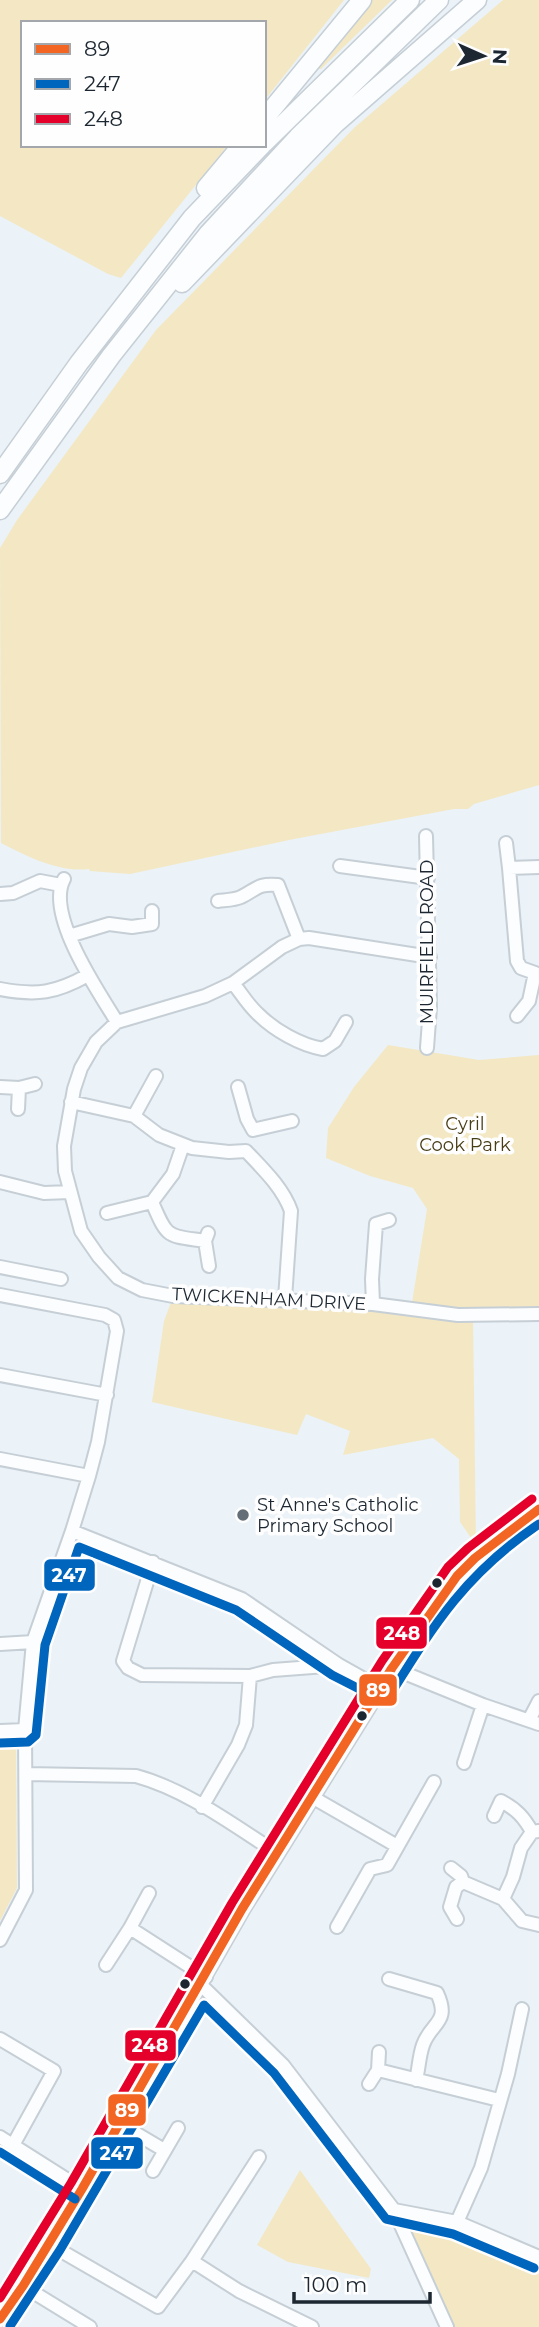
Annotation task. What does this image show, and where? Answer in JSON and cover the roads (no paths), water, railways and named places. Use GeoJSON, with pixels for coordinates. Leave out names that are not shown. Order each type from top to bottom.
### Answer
{"type":"FeatureCollection","features":[{"type":"Feature","properties":{"kind":"highway"},"geometry":{"type":"LineString","coordinates":[[266,117],[362,0]]}},
{"type":"Feature","properties":{"kind":"highway"},"geometry":{"type":"LineString","coordinates":[[266,141],[410,0]]}},
{"type":"Feature","properties":{"kind":"highway"},"geometry":{"type":"LineString","coordinates":[[0,510],[111,356],[208,234],[298,137],[439,0]]}},
{"type":"Feature","properties":{"kind":"highway"},"geometry":{"type":"LineString","coordinates":[[111,356],[335,124],[477,0]]}},
{"type":"Feature","properties":{"kind":"highway"},"geometry":{"type":"LineString","coordinates":[[0,474],[189,208],[240,147]]}},
{"type":"Feature","properties":{"kind":"highway"},"geometry":{"type":"LineString","coordinates":[[79,363],[192,218],[260,147]]}},
{"type":"Feature","properties":{"kind":"main road"},"geometry":{"type":"LineString","coordinates":[[0,2319],[82,2189],[242,1909],[392,1668],[457,1576],[475,1558],[539,1509]]}},
{"type":"Feature","properties":{"kind":"street","name":"MUIRFIELD ROAD"},"geometry":{"type":"LineString","coordinates":[[426,836],[430,957],[430,1007],[426,1048]]}},
{"type":"Feature","properties":{"kind":"street"},"geometry":{"type":"LineString","coordinates":[[506,843],[517,961],[521,968],[537,973],[528,1001],[517,1016]]}},
{"type":"Feature","properties":{"kind":"street"},"geometry":{"type":"LineString","coordinates":[[340,866],[428,878]]}},
{"type":"Feature","properties":{"kind":"street"},"geometry":{"type":"LineString","coordinates":[[509,868],[539,867]]}},
{"type":"Feature","properties":{"kind":"street"},"geometry":{"type":"LineString","coordinates":[[0,894],[13,893],[40,881],[63,882],[62,916],[69,936],[88,975],[117,1022]]}},
{"type":"Feature","properties":{"kind":"street"},"geometry":{"type":"LineString","coordinates":[[218,901],[237,899],[254,887],[278,885],[299,939],[309,938],[430,957]]}},
{"type":"Feature","properties":{"kind":"street"},"geometry":{"type":"LineString","coordinates":[[69,936],[109,924],[132,927],[155,922]]}},
{"type":"Feature","properties":{"kind":"street","name":"TWICKENHAM DRIVE"},"geometry":{"type":"LineString","coordinates":[[299,939],[282,947],[233,983],[205,996],[117,1022],[96,1042],[81,1068],[64,1146],[65,1171],[81,1231],[118,1278],[142,1290],[173,1297],[373,1304],[458,1315],[539,1314]]}},
{"type":"Feature","properties":{"kind":"street"},"geometry":{"type":"LineString","coordinates":[[0,989],[40,993],[65,988],[88,975]]}},
{"type":"Feature","properties":{"kind":"street"},"geometry":{"type":"LineString","coordinates":[[233,983],[258,1014],[285,1033],[312,1047],[323,1049],[335,1041],[346,1022]]}},
{"type":"Feature","properties":{"kind":"street"},"geometry":{"type":"LineString","coordinates":[[134,1116],[156,1076]]}},
{"type":"Feature","properties":{"kind":"street"},"geometry":{"type":"LineString","coordinates":[[0,1087],[19,1088],[35,1084]]}},
{"type":"Feature","properties":{"kind":"street"},"geometry":{"type":"LineString","coordinates":[[238,1087],[253,1130],[246,1151]]}},
{"type":"Feature","properties":{"kind":"street"},"geometry":{"type":"LineString","coordinates":[[18,1109],[19,1088]]}},
{"type":"Feature","properties":{"kind":"street"},"geometry":{"type":"LineString","coordinates":[[72,1102],[134,1116],[159,1135],[192,1148],[246,1151]]}},
{"type":"Feature","properties":{"kind":"street"},"geometry":{"type":"LineString","coordinates":[[253,1130],[292,1121]]}},
{"type":"Feature","properties":{"kind":"street"},"geometry":{"type":"LineString","coordinates":[[107,1213],[152,1202],[173,1174],[183,1145]]}},
{"type":"Feature","properties":{"kind":"street"},"geometry":{"type":"LineString","coordinates":[[246,1151],[280,1190],[291,1211],[285,1299]]}},
{"type":"Feature","properties":{"kind":"street"},"geometry":{"type":"LineString","coordinates":[[0,1182],[44,1193],[70,1192]]}},
{"type":"Feature","properties":{"kind":"street"},"geometry":{"type":"LineString","coordinates":[[152,1202],[164,1230],[174,1236],[207,1237],[209,1266]]}},
{"type":"Feature","properties":{"kind":"street"},"geometry":{"type":"LineString","coordinates":[[373,1304],[376,1224],[389,1220]]}},
{"type":"Feature","properties":{"kind":"street"},"geometry":{"type":"LineString","coordinates":[[0,1267],[61,1279]]}},
{"type":"Feature","properties":{"kind":"street"},"geometry":{"type":"LineString","coordinates":[[0,1295],[105,1315],[114,1320],[117,1331],[107,1395],[89,1476],[33,1642],[25,1730],[26,1890],[0,1940]]}},
{"type":"Feature","properties":{"kind":"street"},"geometry":{"type":"LineString","coordinates":[[0,1375],[107,1395]]}},
{"type":"Feature","properties":{"kind":"street"},"geometry":{"type":"LineString","coordinates":[[0,1459],[89,1476]]}},
{"type":"Feature","properties":{"kind":"street"},"geometry":{"type":"LineString","coordinates":[[72,1531],[242,1600],[339,1665],[380,1688]]}},
{"type":"Feature","properties":{"kind":"street"},"geometry":{"type":"LineString","coordinates":[[153,1562],[123,1661],[128,1668],[142,1675],[250,1676],[272,1670],[339,1665]]}},
{"type":"Feature","properties":{"kind":"street"},"geometry":{"type":"LineString","coordinates":[[0,1644],[33,1642]]}},
{"type":"Feature","properties":{"kind":"street"},"geometry":{"type":"LineString","coordinates":[[392,1668],[483,1705],[534,1722],[539,1701]]}},
{"type":"Feature","properties":{"kind":"street"},"geometry":{"type":"LineString","coordinates":[[202,1807],[238,1745],[246,1725],[250,1676]]}},
{"type":"Feature","properties":{"kind":"street"},"geometry":{"type":"LineString","coordinates":[[464,1763],[483,1705]]}},
{"type":"Feature","properties":{"kind":"street"},"geometry":{"type":"LineString","coordinates":[[0,1731],[25,1730]]}},
{"type":"Feature","properties":{"kind":"street"},"geometry":{"type":"LineString","coordinates":[[26,1774],[136,1776],[153,1781],[202,1807],[277,1853]]}},
{"type":"Feature","properties":{"kind":"street"},"geometry":{"type":"LineString","coordinates":[[337,1927],[370,1869],[387,1864],[434,1782]]}},
{"type":"Feature","properties":{"kind":"street"},"geometry":{"type":"LineString","coordinates":[[312,1797],[397,1846]]}},
{"type":"Feature","properties":{"kind":"street"},"geometry":{"type":"LineString","coordinates":[[494,1816],[501,1801],[520,1813],[536,1832],[521,1847],[513,1877],[503,1899]]}},
{"type":"Feature","properties":{"kind":"street"},"geometry":{"type":"LineString","coordinates":[[451,1868],[461,1876],[463,1882],[503,1899],[522,1922],[539,1925]]}},
{"type":"Feature","properties":{"kind":"street"},"geometry":{"type":"LineString","coordinates":[[457,1919],[450,1907],[456,1887],[463,1882]]}},
{"type":"Feature","properties":{"kind":"street"},"geometry":{"type":"LineString","coordinates":[[106,1965],[149,1893]]}},
{"type":"Feature","properties":{"kind":"street"},"geometry":{"type":"LineString","coordinates":[[130,1928],[203,1981],[283,2065],[394,2210],[447,2327]]}},
{"type":"Feature","properties":{"kind":"street"},"geometry":{"type":"LineString","coordinates":[[389,1979],[437,1993],[441,2001],[443,2010],[437,2025],[424,2040],[416,2080]]}},
{"type":"Feature","properties":{"kind":"street"},"geometry":{"type":"LineString","coordinates":[[457,2222],[481,2168],[508,2074],[522,2009]]}},
{"type":"Feature","properties":{"kind":"street"},"geometry":{"type":"LineString","coordinates":[[0,2039],[54,2071],[13,2145]]}},
{"type":"Feature","properties":{"kind":"street"},"geometry":{"type":"LineString","coordinates":[[369,2084],[378,2070],[379,2052]]}},
{"type":"Feature","properties":{"kind":"street"},"geometry":{"type":"LineString","coordinates":[[378,2070],[499,2100]]}},
{"type":"Feature","properties":{"kind":"street"},"geometry":{"type":"LineString","coordinates":[[120,2124],[164,2150]]}},
{"type":"Feature","properties":{"kind":"street"},"geometry":{"type":"LineString","coordinates":[[153,2171],[178,2128]]}},
{"type":"Feature","properties":{"kind":"street"},"geometry":{"type":"LineString","coordinates":[[0,2137],[82,2189]]}},
{"type":"Feature","properties":{"kind":"street"},"geometry":{"type":"LineString","coordinates":[[49,2244],[158,2307],[192,2261],[259,2157]]}},
{"type":"Feature","properties":{"kind":"street"},"geometry":{"type":"LineString","coordinates":[[394,2210],[457,2222],[539,2257]]}},
{"type":"Feature","properties":{"kind":"street"},"geometry":{"type":"LineString","coordinates":[[192,2261],[239,2291],[312,2327]]}},
{"type":"Feature","properties":{"kind":"street"},"geometry":{"type":"LineString","coordinates":[[23,2286],[90,2327]]}},
{"type":"Feature","properties":{"kind":"place","name":"St Anne's Catholic Primary School"},"geometry":{"type":"Point","coordinates":[243,1515]}},
{"type":"Feature","properties":{"kind":"park label","name":"Cyril Cook Park"},"geometry":{"type":"Point","coordinates":[465,1134]}}]}
